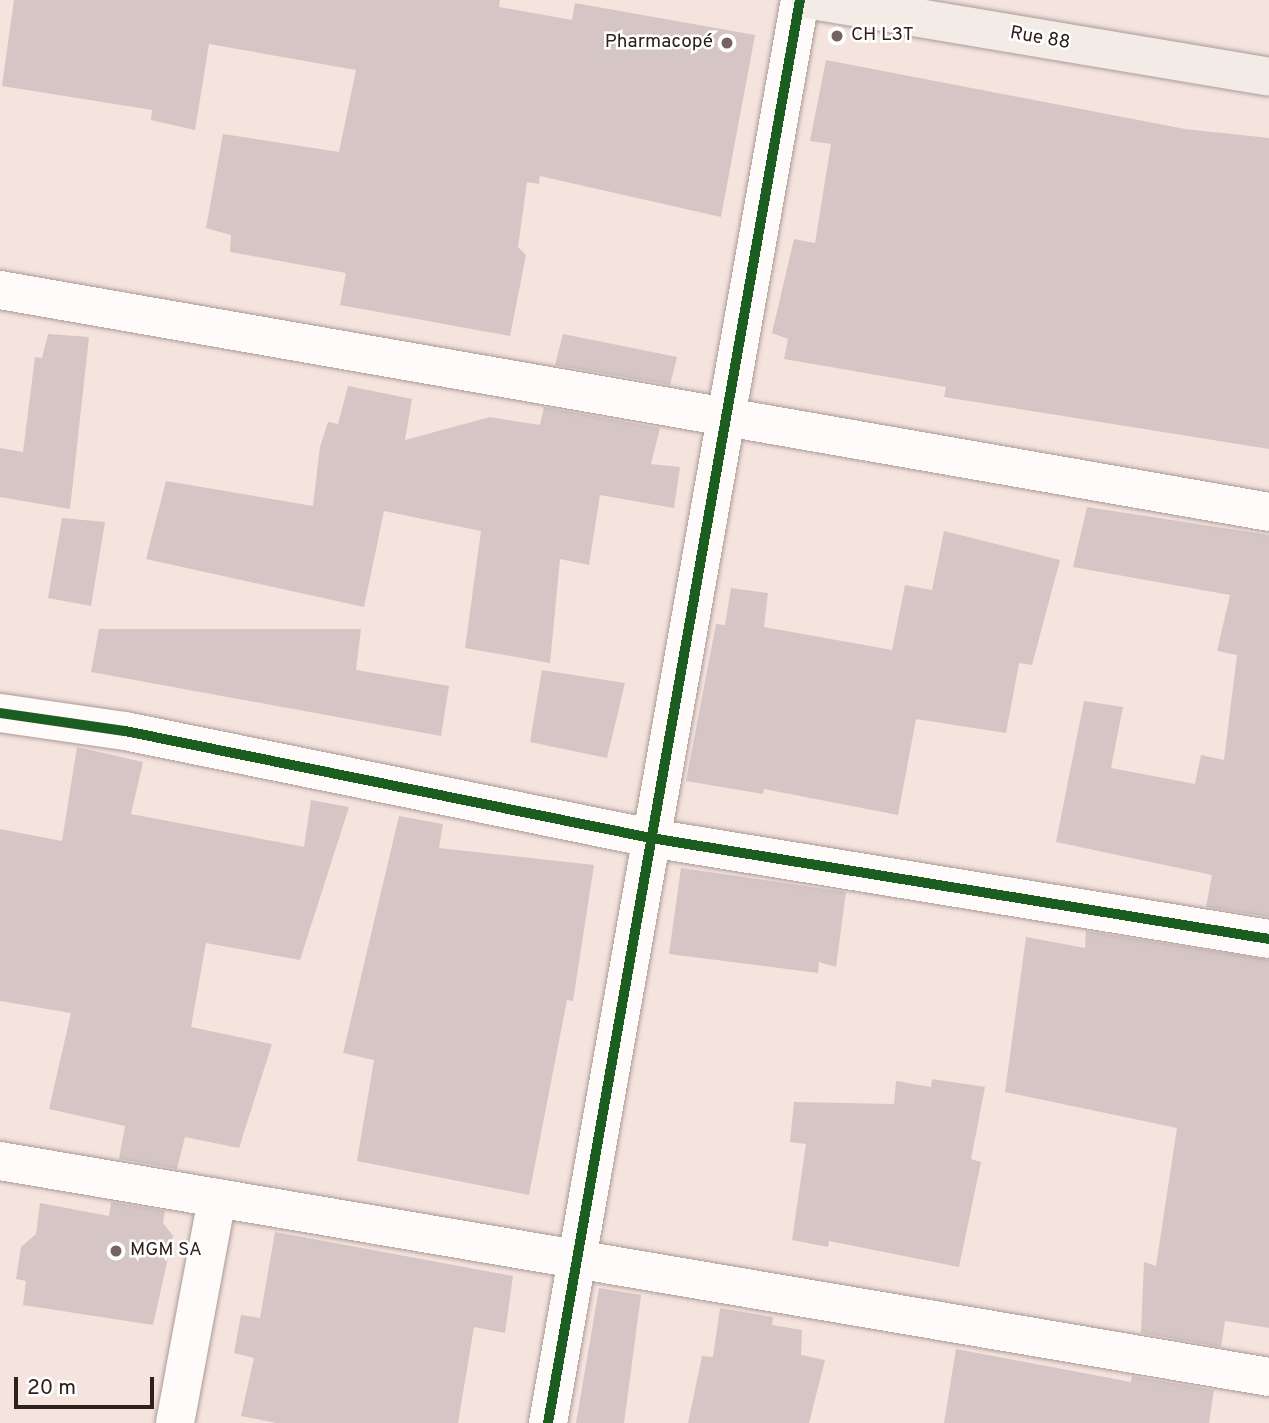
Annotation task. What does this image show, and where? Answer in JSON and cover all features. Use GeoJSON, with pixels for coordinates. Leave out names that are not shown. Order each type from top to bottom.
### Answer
{"type":"FeatureCollection","features":[{"type":"Feature","properties":{"kind":"main road","name":"Rue 88"},"geometry":{"type":"LineString","coordinates":[[811,0],[1269,77]]}},
{"type":"Feature","properties":{"kind":"street"},"geometry":{"type":"LineString","coordinates":[[548,1423],[800,0]]}},
{"type":"Feature","properties":{"kind":"street"},"geometry":{"type":"LineString","coordinates":[[0,290],[1269,512]]}},
{"type":"Feature","properties":{"kind":"street"},"geometry":{"type":"LineString","coordinates":[[0,713],[125,731],[652,838],[1269,939]]}},
{"type":"Feature","properties":{"kind":"street"},"geometry":{"type":"LineString","coordinates":[[0,1161],[1269,1377]]}},
{"type":"Feature","properties":{"kind":"street"},"geometry":{"type":"LineString","coordinates":[[175,1423],[217,1198]]}},
{"type":"Feature","properties":{"kind":"building"},"geometry":{"type":"Polygon","coordinates":[[[14,0],[500,0],[499,7],[572,20],[575,3],[755,35],[721,217],[540,176],[539,184],[527,182],[518,247],[526,255],[510,336],[340,305],[346,273],[230,252],[231,235],[206,228],[223,134],[339,152],[356,70],[209,44],[195,130],[151,120],[152,110],[2,86],[14,0]]]}},
{"type":"Feature","properties":{"kind":"building"},"geometry":{"type":"Polygon","coordinates":[[[826,60],[1185,129],[1269,138],[1269,449],[944,397],[946,387],[784,359],[788,339],[772,333],[794,239],[815,243],[831,144],[810,141],[826,60]]]}},
{"type":"Feature","properties":{"kind":"building"},"geometry":{"type":"Polygon","coordinates":[[[48,334],[89,337],[70,509],[0,497],[0,448],[23,452],[35,357],[42,358],[48,334]]]}},
{"type":"Feature","properties":{"kind":"building"},"geometry":{"type":"Polygon","coordinates":[[[563,334],[677,357],[670,385],[555,365],[563,334]]]}},
{"type":"Feature","properties":{"kind":"building"},"geometry":{"type":"Polygon","coordinates":[[[348,386],[412,399],[405,440],[490,417],[540,425],[544,407],[660,428],[651,464],[680,467],[674,508],[600,495],[589,565],[560,559],[550,663],[465,648],[481,531],[384,511],[364,607],[146,559],[166,481],[313,506],[320,447],[328,422],[338,424],[348,386]]]}},
{"type":"Feature","properties":{"kind":"building"},"geometry":{"type":"Polygon","coordinates":[[[1087,507],[1269,535],[1269,917],[1206,907],[1212,875],[1056,842],[1084,701],[1123,707],[1111,768],[1195,784],[1201,755],[1224,760],[1237,655],[1217,651],[1230,595],[1073,567],[1087,507]]]}},
{"type":"Feature","properties":{"kind":"building"},"geometry":{"type":"Polygon","coordinates":[[[62,518],[105,522],[91,606],[48,598],[62,518]]]}},
{"type":"Feature","properties":{"kind":"building"},"geometry":{"type":"Polygon","coordinates":[[[944,531],[1060,560],[1032,665],[1019,663],[1006,733],[916,719],[898,815],[764,789],[763,794],[686,781],[716,624],[725,625],[731,588],[768,593],[764,627],[892,650],[905,585],[932,590],[944,531]]]}},
{"type":"Feature","properties":{"kind":"building"},"geometry":{"type":"Polygon","coordinates":[[[99,629],[361,629],[356,670],[449,686],[441,736],[91,672],[99,629]]]}},
{"type":"Feature","properties":{"kind":"building"},"geometry":{"type":"Polygon","coordinates":[[[542,670],[625,683],[607,758],[530,742],[542,670]]]}},
{"type":"Feature","properties":{"kind":"building"},"geometry":{"type":"Polygon","coordinates":[[[77,747],[143,762],[131,814],[304,847],[311,800],[349,807],[300,960],[206,943],[191,1027],[272,1044],[239,1148],[185,1137],[177,1169],[119,1159],[125,1126],[49,1109],[71,1013],[0,1001],[0,829],[62,841],[77,747]]]}},
{"type":"Feature","properties":{"kind":"building"},"geometry":{"type":"Polygon","coordinates":[[[399,816],[443,824],[439,848],[594,865],[573,1001],[567,1000],[529,1195],[357,1161],[374,1060],[343,1053],[399,816]]]}},
{"type":"Feature","properties":{"kind":"building"},"geometry":{"type":"Polygon","coordinates":[[[681,868],[846,892],[836,967],[819,962],[818,973],[669,954],[681,868]]]}},
{"type":"Feature","properties":{"kind":"building"},"geometry":{"type":"Polygon","coordinates":[[[1086,931],[1269,960],[1269,1328],[1225,1321],[1221,1347],[1141,1333],[1144,1262],[1156,1266],[1177,1128],[1005,1092],[1026,937],[1085,948],[1086,931]]]}},
{"type":"Feature","properties":{"kind":"building"},"geometry":{"type":"Polygon","coordinates":[[[932,1079],[985,1087],[971,1159],[981,1162],[959,1267],[829,1241],[828,1247],[792,1240],[806,1144],[790,1142],[794,1102],[894,1104],[896,1081],[931,1087],[932,1079]]]}},
{"type":"Feature","properties":{"kind":"building"},"geometry":{"type":"Polygon","coordinates":[[[111,1202],[165,1211],[163,1223],[173,1236],[153,1325],[23,1305],[26,1281],[16,1279],[21,1247],[36,1234],[40,1203],[109,1216],[111,1202]]]}},
{"type":"Feature","properties":{"kind":"building"},"geometry":{"type":"Polygon","coordinates":[[[275,1232],[513,1276],[505,1333],[474,1327],[458,1423],[276,1423],[241,1416],[254,1358],[234,1353],[241,1315],[260,1318],[275,1232]]]}},
{"type":"Feature","properties":{"kind":"building"},"geometry":{"type":"Polygon","coordinates":[[[599,1288],[641,1295],[624,1423],[576,1423],[599,1288]]]}},
{"type":"Feature","properties":{"kind":"building"},"geometry":{"type":"Polygon","coordinates":[[[720,1308],[773,1317],[772,1325],[802,1330],[801,1355],[825,1360],[809,1423],[688,1423],[702,1356],[713,1357],[720,1308]]]}},
{"type":"Feature","properties":{"kind":"building"},"geometry":{"type":"Polygon","coordinates":[[[956,1349],[1131,1382],[1132,1376],[1214,1390],[1209,1423],[944,1423],[956,1349]]]}},
{"type":"Feature","properties":{"kind":"cycle path"},"geometry":{"type":"LineString","coordinates":[[548,1423],[800,0]]}},
{"type":"Feature","properties":{"kind":"cycle path"},"geometry":{"type":"LineString","coordinates":[[0,713],[125,731],[651,838],[1269,939]]}},
{"type":"Feature","properties":{"kind":"place","name":"CH L3T"},"geometry":{"type":"Point","coordinates":[837,36]}},
{"type":"Feature","properties":{"kind":"place","name":"Pharmacopé"},"geometry":{"type":"Point","coordinates":[727,43]}},
{"type":"Feature","properties":{"kind":"place","name":"MGM SA"},"geometry":{"type":"Point","coordinates":[116,1251]}}]}
